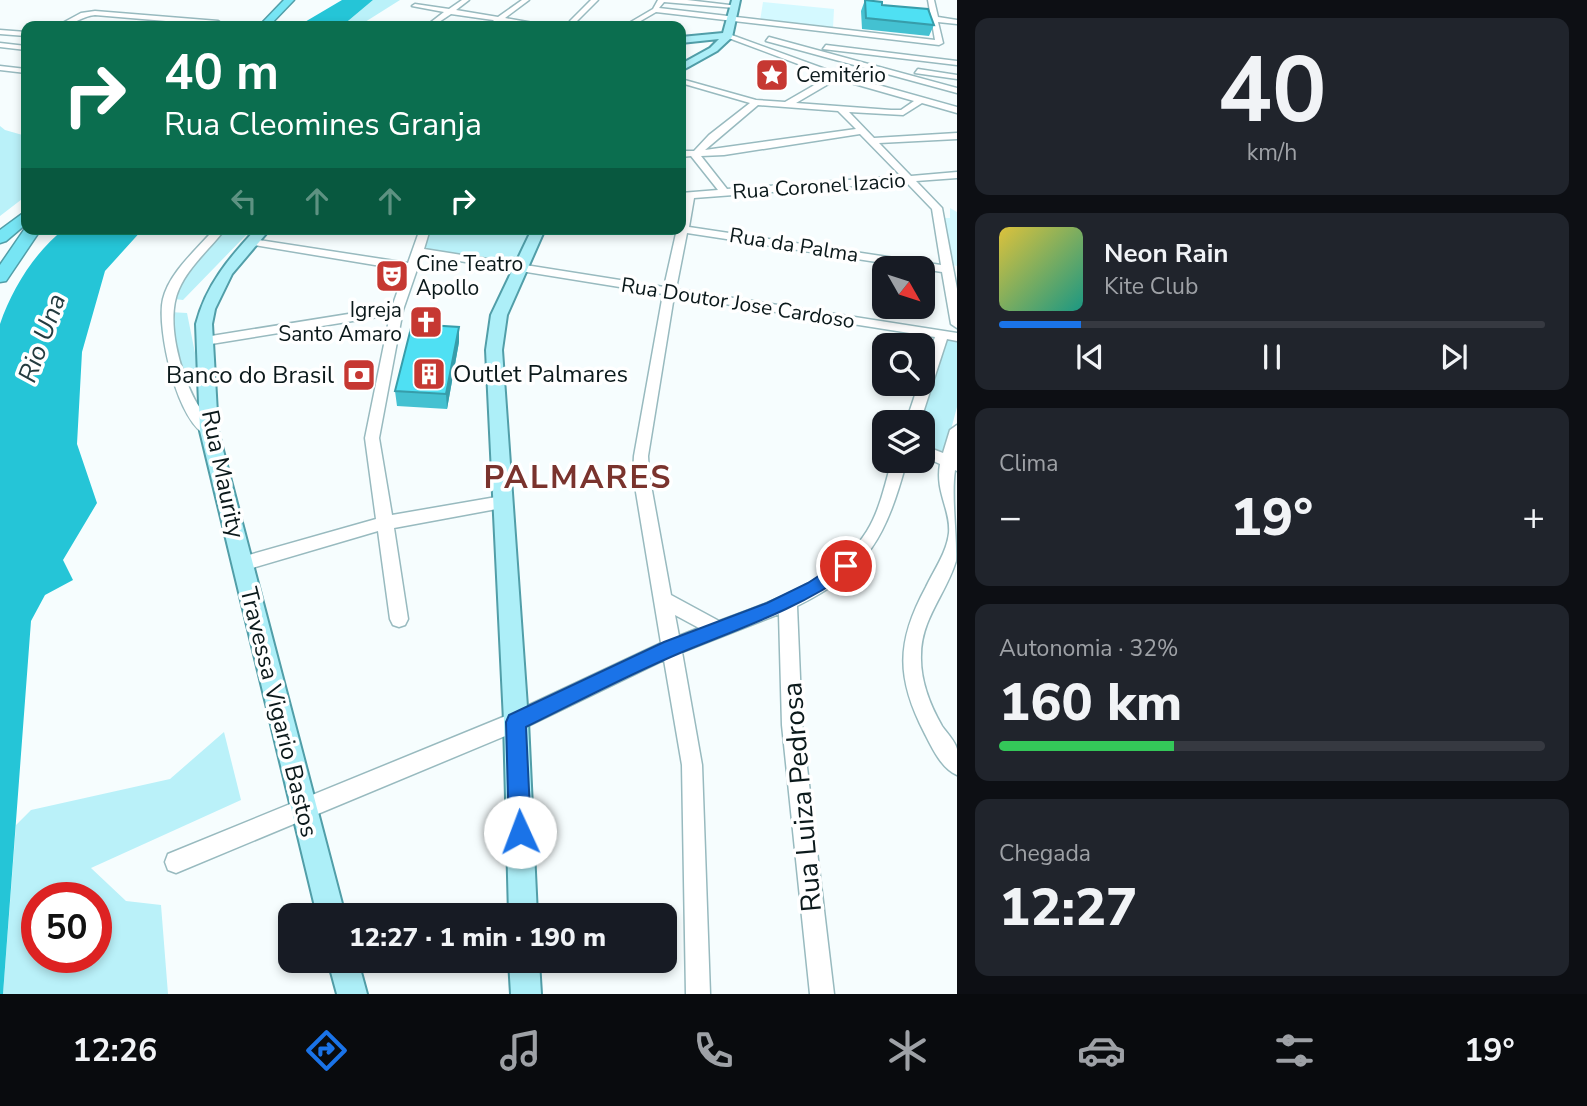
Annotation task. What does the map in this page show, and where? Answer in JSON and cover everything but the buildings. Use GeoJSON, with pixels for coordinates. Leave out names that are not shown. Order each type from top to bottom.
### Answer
{"type":"FeatureCollection","features":[{"type":"Feature","properties":{"kind":"highway"},"geometry":{"type":"LineString","coordinates":[[269,21],[289,0]]}},
{"type":"Feature","properties":{"kind":"highway"},"geometry":{"type":"LineString","coordinates":[[279,21],[298,0]]}},
{"type":"Feature","properties":{"kind":"highway"},"geometry":{"type":"LineString","coordinates":[[0,238],[21,220]]}},
{"type":"Feature","properties":{"kind":"highway"},"geometry":{"type":"LineString","coordinates":[[0,277],[29,235]]}},
{"type":"Feature","properties":{"kind":"main road"},"geometry":{"type":"LineString","coordinates":[[686,65],[713,51],[725,35],[731,3]]}},
{"type":"Feature","properties":{"kind":"main road"},"geometry":{"type":"LineString","coordinates":[[686,39],[725,35]]}},
{"type":"Feature","properties":{"kind":"main road"},"geometry":{"type":"LineString","coordinates":[[205,341],[205,316],[212,292],[226,271],[258,235]]}},
{"type":"Feature","properties":{"kind":"main road"},"geometry":{"type":"LineString","coordinates":[[523,903],[516,722],[495,349],[499,315],[536,235]]}},
{"type":"Feature","properties":{"kind":"main road","name":"Rua Maurity"},"geometry":{"type":"LineString","coordinates":[[205,341],[209,431],[242,564]]}},
{"type":"Feature","properties":{"kind":"main road","name":"Travessa Vigario Bastos"},"geometry":{"type":"LineString","coordinates":[[242,564],[328,903]]}},
{"type":"Feature","properties":{"kind":"main road"},"geometry":{"type":"LineString","coordinates":[[347,973],[352,994]]}},
{"type":"Feature","properties":{"kind":"main road"},"geometry":{"type":"LineString","coordinates":[[525,973],[526,994]]}},
{"type":"Feature","properties":{"kind":"street"},"geometry":{"type":"LineString","coordinates":[[436,21],[466,0]]}},
{"type":"Feature","properties":{"kind":"street"},"geometry":{"type":"LineString","coordinates":[[496,21],[526,0]]}},
{"type":"Feature","properties":{"kind":"street"},"geometry":{"type":"LineString","coordinates":[[582,0],[594,1]]}},
{"type":"Feature","properties":{"kind":"street"},"geometry":{"type":"LineString","coordinates":[[635,21],[654,10],[663,0],[731,3]]}},
{"type":"Feature","properties":{"kind":"street"},"geometry":{"type":"LineString","coordinates":[[769,39],[939,43],[931,0]]}},
{"type":"Feature","properties":{"kind":"street"},"geometry":{"type":"LineString","coordinates":[[573,21],[594,1]]}},
{"type":"Feature","properties":{"kind":"street"},"geometry":{"type":"LineString","coordinates":[[415,6],[517,21]]}},
{"type":"Feature","properties":{"kind":"street"},"geometry":{"type":"LineString","coordinates":[[654,10],[729,19],[868,54],[919,71],[957,77]]}},
{"type":"Feature","properties":{"kind":"street"},"geometry":{"type":"LineString","coordinates":[[70,21],[83,14],[95,13],[193,21]]}},
{"type":"Feature","properties":{"kind":"street"},"geometry":{"type":"LineString","coordinates":[[935,19],[957,22]]}},
{"type":"Feature","properties":{"kind":"street"},"geometry":{"type":"LineString","coordinates":[[0,32],[21,34]]}},
{"type":"Feature","properties":{"kind":"street"},"geometry":{"type":"LineString","coordinates":[[725,35],[836,76],[957,110]]}},
{"type":"Feature","properties":{"kind":"street"},"geometry":{"type":"LineString","coordinates":[[813,41],[957,90]]}},
{"type":"Feature","properties":{"kind":"street"},"geometry":{"type":"LineString","coordinates":[[0,45],[21,47]]}},
{"type":"Feature","properties":{"kind":"street"},"geometry":{"type":"LineString","coordinates":[[868,54],[957,62]]}},
{"type":"Feature","properties":{"kind":"street"},"geometry":{"type":"LineString","coordinates":[[0,68],[21,70]]}},
{"type":"Feature","properties":{"kind":"street"},"geometry":{"type":"LineString","coordinates":[[786,105],[836,76]]}},
{"type":"Feature","properties":{"kind":"street"},"geometry":{"type":"LineString","coordinates":[[686,82],[756,102],[786,105],[898,112],[921,100]]}},
{"type":"Feature","properties":{"kind":"street"},"geometry":{"type":"LineString","coordinates":[[695,155],[719,131],[756,102]]}},
{"type":"Feature","properties":{"kind":"street"},"geometry":{"type":"LineString","coordinates":[[841,109],[937,208],[957,324]]}},
{"type":"Feature","properties":{"kind":"street"},"geometry":{"type":"LineString","coordinates":[[719,131],[747,149]]}},
{"type":"Feature","properties":{"kind":"street"},"geometry":{"type":"LineString","coordinates":[[686,154],[747,149],[862,131]]}},
{"type":"Feature","properties":{"kind":"street"},"geometry":{"type":"LineString","coordinates":[[872,141],[957,136]]}},
{"type":"Feature","properties":{"kind":"street"},"geometry":{"type":"LineString","coordinates":[[695,155],[725,193]]}},
{"type":"Feature","properties":{"kind":"street","name":"Rua Coronel Izacio"},"geometry":{"type":"LineString","coordinates":[[686,195],[957,176]]}},
{"type":"Feature","properties":{"kind":"street","name":"Rua da Palma"},"geometry":{"type":"LineString","coordinates":[[686,229],[947,269]]}},
{"type":"Feature","properties":{"kind":"street"},"geometry":{"type":"LineString","coordinates":[[209,431],[188,401],[180,383],[169,331],[167,302],[173,287],[215,235]]}},
{"type":"Feature","properties":{"kind":"street"},"geometry":{"type":"LineString","coordinates":[[400,619],[383,523],[372,438],[397,310],[423,235]]}},
{"type":"Feature","properties":{"kind":"street"},"geometry":{"type":"LineString","coordinates":[[682,235],[669,292],[641,465],[692,765],[698,994]]}},
{"type":"Feature","properties":{"kind":"street"},"geometry":{"type":"LineString","coordinates":[[252,242],[411,267]]}},
{"type":"Feature","properties":{"kind":"street","name":"Rua Doutor Jose Cardoso"},"geometry":{"type":"LineString","coordinates":[[418,251],[957,337]]}},
{"type":"Feature","properties":{"kind":"street"},"geometry":{"type":"LineString","coordinates":[[205,341],[397,310]]}},
{"type":"Feature","properties":{"kind":"street"},"geometry":{"type":"LineString","coordinates":[[917,410],[942,335]]}},
{"type":"Feature","properties":{"kind":"street"},"geometry":{"type":"LineString","coordinates":[[957,429],[953,463],[946,488],[956,515],[954,546],[912,636],[912,659],[919,704],[936,737],[957,765]]}},
{"type":"Feature","properties":{"kind":"street"},"geometry":{"type":"LineString","coordinates":[[935,455],[953,463]]}},
{"type":"Feature","properties":{"kind":"street"},"geometry":{"type":"LineString","coordinates":[[176,862],[303,806],[516,722],[671,648],[788,600],[835,575],[858,556],[873,535],[896,473]]}},
{"type":"Feature","properties":{"kind":"street","name":"Travessa Vigario Bastos"},"geometry":{"type":"LineString","coordinates":[[242,564],[383,523],[502,502]]}},
{"type":"Feature","properties":{"kind":"street"},"geometry":{"type":"LineString","coordinates":[[663,600],[718,630]]}},
{"type":"Feature","properties":{"kind":"street","name":"Rua Luiza Pedrosa"},"geometry":{"type":"LineString","coordinates":[[788,600],[792,725],[822,994]]}},
{"type":"Feature","properties":{"kind":"shaded area"},"geometry":{"type":"Polygon","coordinates":[[[373,0],[400,0],[367,21],[348,21],[373,0]]]}},
{"type":"Feature","properties":{"kind":"shaded area"},"geometry":{"type":"Polygon","coordinates":[[[763,2],[834,9],[833,28],[760,21],[763,2]]]}},
{"type":"Feature","properties":{"kind":"shaded area"},"geometry":{"type":"Polygon","coordinates":[[[0,126],[21,135],[21,200],[0,216],[0,126]]]}},
{"type":"Feature","properties":{"kind":"shaded area"},"geometry":{"type":"Polygon","coordinates":[[[950,208],[957,212],[957,266],[953,265],[945,218],[950,218],[950,208]]]}},
{"type":"Feature","properties":{"kind":"shaded area"},"geometry":{"type":"Polygon","coordinates":[[[217,235],[246,235],[183,300],[166,298],[217,235]]]}},
{"type":"Feature","properties":{"kind":"shaded area"},"geometry":{"type":"Polygon","coordinates":[[[426,235],[529,235],[515,263],[420,250],[426,235]]]}},
{"type":"Feature","properties":{"kind":"shaded area"},"geometry":{"type":"Polygon","coordinates":[[[169,312],[187,313],[201,383],[183,386],[169,312]]]}},
{"type":"Feature","properties":{"kind":"shaded area"},"geometry":{"type":"Polygon","coordinates":[[[947,339],[957,341],[957,407],[945,452],[935,449],[935,410],[922,410],[927,396],[935,396],[935,373],[947,339]]]}},
{"type":"Feature","properties":{"kind":"shaded area"},"geometry":{"type":"Polygon","coordinates":[[[224,732],[241,800],[91,868],[106,882],[21,882],[21,973],[112,973],[112,888],[126,901],[161,905],[168,994],[3,994],[16,825],[31,810],[170,779],[224,732]]]}},
{"type":"Feature","properties":{"kind":"water"},"geometry":{"type":"Polygon","coordinates":[[[342,0],[373,0],[348,21],[306,21],[342,0]]]}},
{"type":"Feature","properties":{"kind":"water","name":"Rio Una"},"geometry":{"type":"Polygon","coordinates":[[[57,235],[138,235],[105,271],[82,352],[77,444],[97,503],[63,560],[73,580],[45,595],[31,621],[3,994],[0,994],[0,324],[25,272],[57,235]]]}},
{"type":"Feature","properties":{"kind":"place","name":"Cemitério"},"geometry":{"type":"Point","coordinates":[772,75]}},
{"type":"Feature","properties":{"kind":"place","name":"Cine Teatro Apollo"},"geometry":{"type":"Point","coordinates":[392,276]}},
{"type":"Feature","properties":{"kind":"place","name":"Igreja Santo Amaro"},"geometry":{"type":"Point","coordinates":[426,322]}},
{"type":"Feature","properties":{"kind":"place","name":"Outlet Palmares"},"geometry":{"type":"Point","coordinates":[429,374]}},
{"type":"Feature","properties":{"kind":"place","name":"Banco do Brasil"},"geometry":{"type":"Point","coordinates":[359,375]}},
{"type":"Feature","properties":{"kind":"district","name":"PALMARES"},"geometry":{"type":"Point","coordinates":[578,477]}},
{"type":"Feature","properties":{"kind":"route"},"geometry":{"type":"LineString","coordinates":[[520,832],[516,722],[671,648],[774,608],[814,589],[846,566]]}}]}
